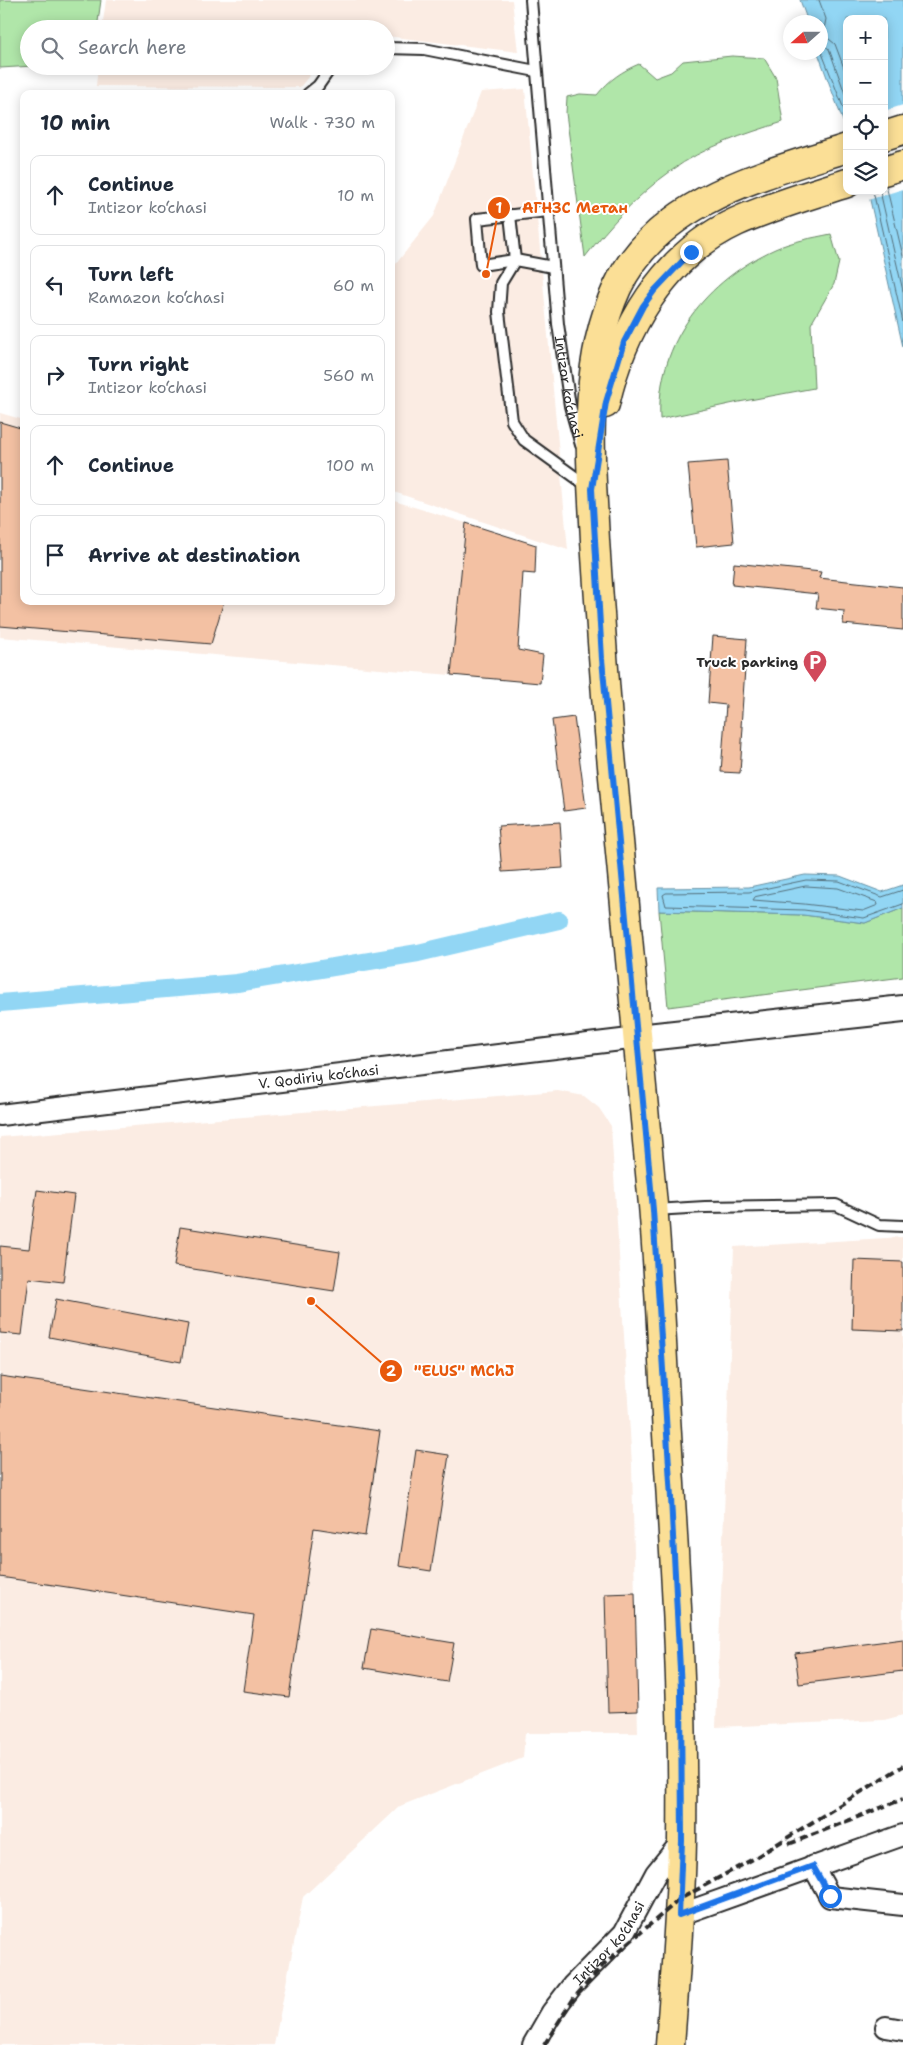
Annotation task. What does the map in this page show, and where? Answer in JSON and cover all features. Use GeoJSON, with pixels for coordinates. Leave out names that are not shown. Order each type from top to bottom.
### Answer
{"type":"FeatureCollection","features":[{"type":"Feature","properties":{"kind":"main road"},"geometry":{"type":"LineString","coordinates":[[888,135],[903,130]]}},
{"type":"Feature","properties":{"kind":"main road"},"geometry":{"type":"LineString","coordinates":[[592,489],[591,412],[596,362],[612,300],[629,267],[665,229],[709,197],[739,184],[843,149]]}},
{"type":"Feature","properties":{"kind":"main road"},"geometry":{"type":"LineString","coordinates":[[888,170],[903,165]]}},
{"type":"Feature","properties":{"kind":"main road"},"geometry":{"type":"LineString","coordinates":[[592,489],[601,423],[616,362],[633,322],[654,291],[691,252],[720,230],[750,216],[843,184]]}},
{"type":"Feature","properties":{"kind":"main road","name":"Intizor ko‘chasi"},"geometry":{"type":"LineString","coordinates":[[592,489],[602,659],[653,1210],[681,1689],[682,1841],[670,2045]]}},
{"type":"Feature","properties":{"kind":"street"},"geometry":{"type":"LineString","coordinates":[[638,1038],[903,1009]]}},
{"type":"Feature","properties":{"kind":"street","name":"V. Qodiriy ko‘chasi"},"geometry":{"type":"LineString","coordinates":[[0,1115],[638,1038]]}},
{"type":"Feature","properties":{"kind":"street"},"geometry":{"type":"LineString","coordinates":[[679,1915],[903,1835]]}},
{"type":"Feature","properties":{"kind":"street","name":"Intizor ko‘chasi"},"geometry":{"type":"LineString","coordinates":[[533,2045],[552,2012],[572,1986],[624,1933],[656,1873],[682,1841]]}},
{"type":"Feature","properties":{"kind":"street"},"geometry":{"type":"LineString","coordinates":[[813,1866],[830,1896],[903,1905]]}},
{"type":"Feature","properties":{"kind":"lane","name":"Intizor ko‘chasi"},"geometry":{"type":"LineString","coordinates":[[531,0],[558,324],[570,406],[592,489]]}},
{"type":"Feature","properties":{"kind":"lane"},"geometry":{"type":"LineString","coordinates":[[395,48],[424,49],[536,71]]}},
{"type":"Feature","properties":{"kind":"lane"},"geometry":{"type":"LineString","coordinates":[[313,90],[326,75]]}},
{"type":"Feature","properties":{"kind":"lane"},"geometry":{"type":"LineString","coordinates":[[548,211],[477,219],[481,265],[515,260],[553,267]]}},
{"type":"Feature","properties":{"kind":"lane"},"geometry":{"type":"LineString","coordinates":[[510,214],[515,260],[501,283],[499,312],[512,421],[524,440],[592,489]]}},
{"type":"Feature","properties":{"kind":"lane"},"geometry":{"type":"LineString","coordinates":[[653,1210],[705,1207],[836,1205],[879,1225],[903,1226]]}},
{"type":"Feature","properties":{"kind":"shaded area"},"geometry":{"type":"Polygon","coordinates":[[[106,0],[512,0],[518,52],[395,37],[395,20],[103,20],[106,0]]]}},
{"type":"Feature","properties":{"kind":"shaded area"},"geometry":{"type":"Polygon","coordinates":[[[97,75],[310,75],[300,87],[96,86],[97,75]]]}},
{"type":"Feature","properties":{"kind":"shaded area"},"geometry":{"type":"Polygon","coordinates":[[[525,89],[568,550],[395,492],[395,265],[434,216],[481,92],[525,89]]]}},
{"type":"Feature","properties":{"kind":"shaded area"},"geometry":{"type":"Polygon","coordinates":[[[0,413],[20,419],[20,605],[395,605],[395,501],[466,523],[451,675],[0,637],[0,413]]]}},
{"type":"Feature","properties":{"kind":"shaded area"},"geometry":{"type":"Polygon","coordinates":[[[558,1091],[584,1096],[599,1108],[611,1126],[632,1465],[638,1733],[525,1733],[523,1758],[400,1806],[303,1897],[274,2045],[0,2045],[0,1137],[558,1091]]]}},
{"type":"Feature","properties":{"kind":"shaded area"},"geometry":{"type":"Polygon","coordinates":[[[903,1237],[903,1715],[884,1720],[716,1727],[734,1247],[903,1237]]]}},
{"type":"Feature","properties":{"kind":"green space"},"geometry":{"type":"Polygon","coordinates":[[[0,0],[101,0],[98,20],[20,20],[20,67],[0,68],[0,0]]]}},
{"type":"Feature","properties":{"kind":"green space"},"geometry":{"type":"Polygon","coordinates":[[[732,56],[764,58],[776,78],[783,122],[710,148],[683,162],[635,200],[604,233],[585,257],[566,113],[567,97],[580,94],[597,95],[616,76],[639,64],[655,78],[671,72],[683,61],[732,56]]]}},
{"type":"Feature","properties":{"kind":"green space"},"geometry":{"type":"Polygon","coordinates":[[[831,234],[839,262],[834,284],[811,324],[814,388],[660,419],[661,391],[667,364],[677,340],[690,317],[708,296],[750,262],[775,249],[831,234]]]}},
{"type":"Feature","properties":{"kind":"green space"},"geometry":{"type":"Polygon","coordinates":[[[903,908],[903,977],[668,1007],[659,911],[804,915],[865,923],[903,908]]]}},
{"type":"Feature","properties":{"kind":"water"},"geometry":{"type":"Polygon","coordinates":[[[800,0],[903,0],[903,347],[869,195],[888,195],[888,15],[843,15],[843,121],[821,60],[828,60],[828,15],[805,15],[800,0]]]}},
{"type":"Feature","properties":{"kind":"water"},"geometry":{"type":"Polygon","coordinates":[[[805,875],[840,876],[882,892],[903,885],[903,908],[865,923],[803,915],[659,911],[658,888],[749,887],[805,875]]]}},
{"type":"Feature","properties":{"kind":"pier"},"geometry":{"type":"Polygon","coordinates":[[[903,105],[903,189],[888,194],[888,150],[888,110],[903,105]]]}},
{"type":"Feature","properties":{"kind":"pier"},"geometry":{"type":"Polygon","coordinates":[[[866,195],[884,195],[868,200],[866,195]]]}},
{"type":"Feature","properties":{"kind":"building"},"geometry":{"type":"Polygon","coordinates":[[[0,422],[20,428],[20,605],[223,605],[211,644],[0,626],[0,422]]]}},
{"type":"Feature","properties":{"kind":"building"},"geometry":{"type":"Polygon","coordinates":[[[727,461],[734,543],[696,547],[688,464],[727,461]]]}},
{"type":"Feature","properties":{"kind":"building"},"geometry":{"type":"Polygon","coordinates":[[[466,523],[536,545],[535,574],[523,573],[518,650],[543,655],[540,683],[451,675],[466,523]]]}},
{"type":"Feature","properties":{"kind":"building"},"geometry":{"type":"Polygon","coordinates":[[[734,563],[821,572],[819,578],[903,587],[903,630],[843,624],[844,611],[816,608],[818,594],[732,585],[734,563]]]}},
{"type":"Feature","properties":{"kind":"building"},"geometry":{"type":"Polygon","coordinates":[[[713,636],[747,639],[740,773],[721,772],[726,705],[708,703],[713,636]]]}},
{"type":"Feature","properties":{"kind":"building"},"geometry":{"type":"Polygon","coordinates":[[[574,717],[586,808],[564,811],[552,720],[574,717]]]}},
{"type":"Feature","properties":{"kind":"building"},"geometry":{"type":"Polygon","coordinates":[[[560,822],[563,868],[502,872],[498,826],[560,822]]]}},
{"type":"Feature","properties":{"kind":"building"},"geometry":{"type":"Polygon","coordinates":[[[37,1190],[74,1195],[63,1282],[29,1278],[22,1335],[0,1333],[0,1246],[29,1249],[37,1190]]]}},
{"type":"Feature","properties":{"kind":"building"},"geometry":{"type":"Polygon","coordinates":[[[180,1227],[340,1252],[334,1291],[174,1266],[180,1227]]]}},
{"type":"Feature","properties":{"kind":"building"},"geometry":{"type":"Polygon","coordinates":[[[854,1260],[903,1262],[903,1331],[852,1329],[854,1260]]]}},
{"type":"Feature","properties":{"kind":"building"},"geometry":{"type":"Polygon","coordinates":[[[56,1299],[188,1324],[181,1362],[49,1337],[56,1299]]]}},
{"type":"Feature","properties":{"kind":"building"},"geometry":{"type":"Polygon","coordinates":[[[0,1376],[380,1431],[365,1536],[314,1528],[289,1697],[243,1691],[254,1615],[0,1577],[0,1376]]]}},
{"type":"Feature","properties":{"kind":"building"},"geometry":{"type":"Polygon","coordinates":[[[416,1450],[449,1455],[431,1571],[399,1566],[416,1450]]]}},
{"type":"Feature","properties":{"kind":"building"},"geometry":{"type":"Polygon","coordinates":[[[635,1593],[638,1711],[608,1712],[605,1594],[635,1593]]]}},
{"type":"Feature","properties":{"kind":"building"},"geometry":{"type":"Polygon","coordinates":[[[371,1629],[454,1643],[447,1682],[364,1668],[371,1629]]]}},
{"type":"Feature","properties":{"kind":"building"},"geometry":{"type":"Polygon","coordinates":[[[903,1639],[903,1671],[799,1684],[795,1653],[903,1639]]]}},
{"type":"Feature","properties":{"kind":"waterway"},"geometry":{"type":"LineString","coordinates":[[0,1003],[237,983],[418,953],[559,920]]}},
{"type":"Feature","properties":{"kind":"railway"},"geometry":{"type":"LineString","coordinates":[[544,2045],[574,1998],[605,1963],[680,1899],[753,1859],[903,1766]]}},
{"type":"Feature","properties":{"kind":"railway"},"geometry":{"type":"LineString","coordinates":[[789,1844],[903,1799]]}},
{"type":"Feature","properties":{"kind":"place","name":"АГНЗС Метан"},"geometry":{"type":"Point","coordinates":[486,274]}},
{"type":"Feature","properties":{"kind":"place","name":"Truck parking"},"geometry":{"type":"Point","coordinates":[815,683]}},
{"type":"Feature","properties":{"kind":"place","name":"\"ELUS\" MChJ"},"geometry":{"type":"Point","coordinates":[311,1301]}},
{"type":"Feature","properties":{"kind":"route"},"geometry":{"type":"LineString","coordinates":[[691,252],[654,291],[633,322],[624,342],[610,382],[601,423],[592,489],[602,659],[653,1210],[671,1498],[681,1689],[682,1841],[679,1915],[813,1866],[830,1896]]}}]}
